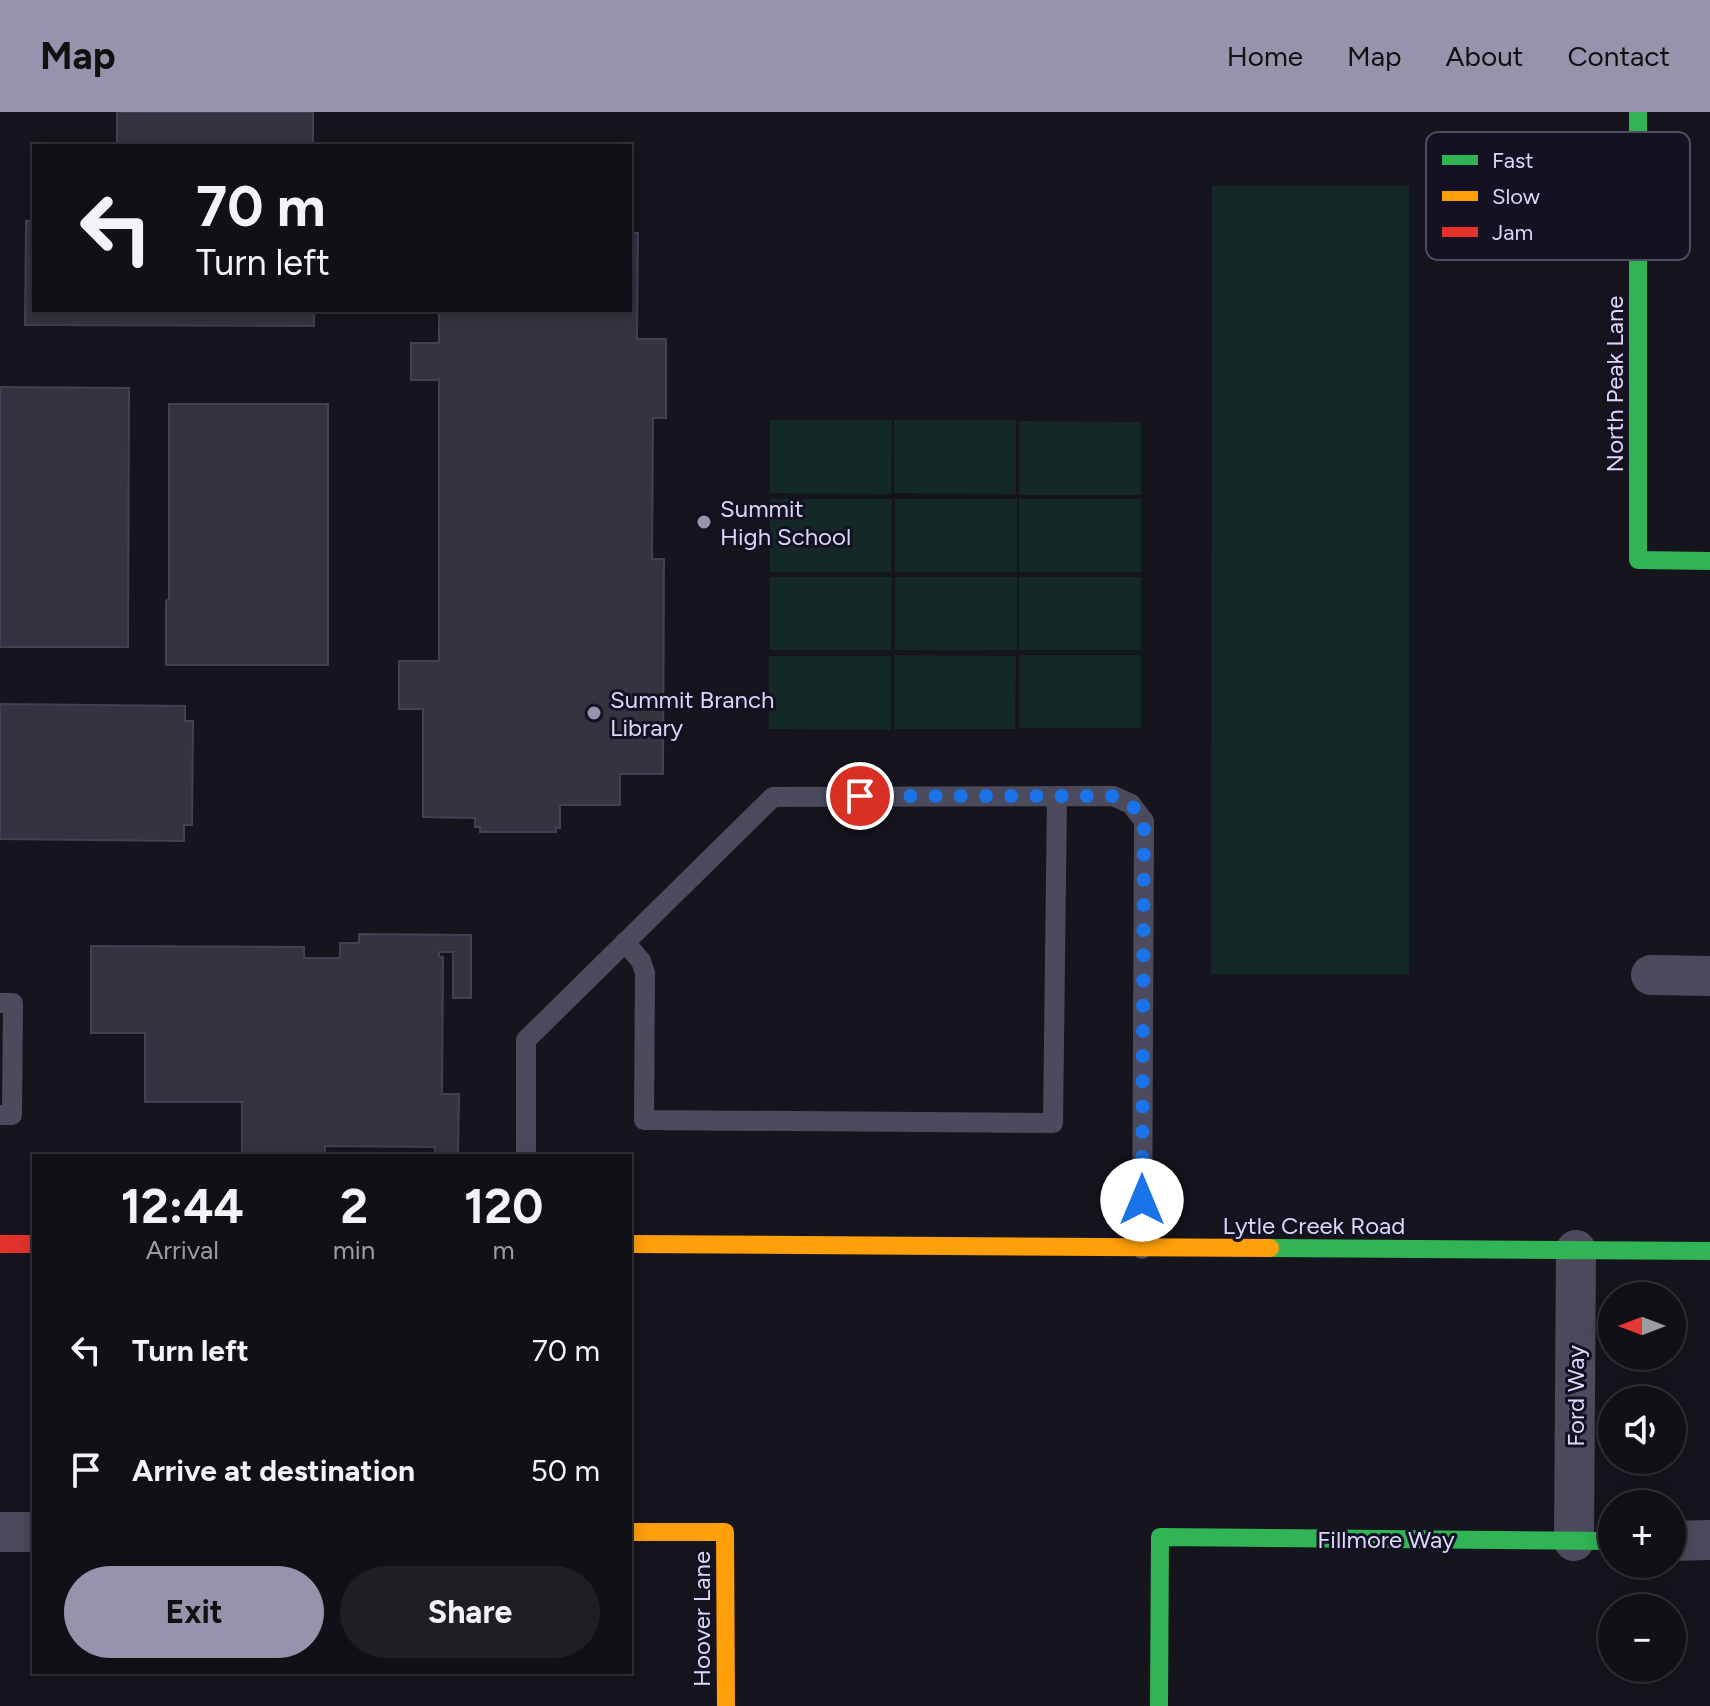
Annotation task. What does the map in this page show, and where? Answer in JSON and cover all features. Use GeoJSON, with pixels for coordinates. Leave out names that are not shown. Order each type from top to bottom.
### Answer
{"type":"FeatureCollection","features":[{"type":"Feature","properties":{"kind":"street","name":"North Peak Lane"},"geometry":{"type":"LineString","coordinates":[[1638,260],[1638,560],[1710,561]]}},
{"type":"Feature","properties":{"kind":"street"},"geometry":{"type":"LineString","coordinates":[[1651,975],[1710,976]]}},
{"type":"Feature","properties":{"kind":"street"},"geometry":{"type":"LineString","coordinates":[[0,1244],[32,1244]]}},
{"type":"Feature","properties":{"kind":"street","name":"Lytle Creek Road"},"geometry":{"type":"LineString","coordinates":[[632,1244],[1710,1251]]}},
{"type":"Feature","properties":{"kind":"street","name":"Ford Way"},"geometry":{"type":"LineString","coordinates":[[1576,1250],[1593,1541]]}},
{"type":"Feature","properties":{"kind":"street"},"geometry":{"type":"LineString","coordinates":[[0,1532],[32,1532]]}},
{"type":"Feature","properties":{"kind":"street","name":"Hoover Lane"},"geometry":{"type":"LineString","coordinates":[[632,1532],[725,1532],[726,1706]]}},
{"type":"Feature","properties":{"kind":"street","name":"Fillmore Way"},"geometry":{"type":"LineString","coordinates":[[1159,1706],[1160,1537],[1593,1541]]}},
{"type":"Feature","properties":{"kind":"street"},"geometry":{"type":"LineString","coordinates":[[1686,1541],[1710,1540]]}},
{"type":"Feature","properties":{"kind":"lane"},"geometry":{"type":"LineString","coordinates":[[625,942],[641,961],[645,973],[644,1120],[1053,1123],[1057,796]]}},
{"type":"Feature","properties":{"kind":"lane"},"geometry":{"type":"LineString","coordinates":[[526,1154],[526,1040],[773,797],[1113,796],[1131,804],[1144,821],[1142,1249]]}},
{"type":"Feature","properties":{"kind":"lane"},"geometry":{"type":"LineString","coordinates":[[0,1003],[13,1003],[12,1115],[0,1115]]}},
{"type":"Feature","properties":{"kind":"green space"},"geometry":{"type":"Polygon","coordinates":[[[1212,186],[1409,186],[1409,974],[1211,974],[1212,186]]]}},
{"type":"Feature","properties":{"kind":"green space"},"geometry":{"type":"Polygon","coordinates":[[[770,420],[892,420],[891,494],[770,493],[770,420]]]}},
{"type":"Feature","properties":{"kind":"green space"},"geometry":{"type":"Polygon","coordinates":[[[894,420],[1016,420],[1016,494],[894,493],[894,420]]]}},
{"type":"Feature","properties":{"kind":"green space"},"geometry":{"type":"Polygon","coordinates":[[[1019,421],[1141,422],[1141,495],[1019,495],[1019,421]]]}},
{"type":"Feature","properties":{"kind":"green space"},"geometry":{"type":"Polygon","coordinates":[[[770,499],[892,499],[891,572],[770,572],[770,499]]]}},
{"type":"Feature","properties":{"kind":"green space"},"geometry":{"type":"Polygon","coordinates":[[[895,499],[1017,499],[1017,572],[895,572],[895,499]]]}},
{"type":"Feature","properties":{"kind":"green space"},"geometry":{"type":"Polygon","coordinates":[[[1019,499],[1141,499],[1141,572],[1019,572],[1019,499]]]}},
{"type":"Feature","properties":{"kind":"green space"},"geometry":{"type":"Polygon","coordinates":[[[770,577],[892,577],[891,650],[770,650],[770,577]]]}},
{"type":"Feature","properties":{"kind":"green space"},"geometry":{"type":"Polygon","coordinates":[[[895,577],[1017,577],[1017,650],[895,650],[895,577]]]}},
{"type":"Feature","properties":{"kind":"green space"},"geometry":{"type":"Polygon","coordinates":[[[1019,577],[1141,577],[1141,650],[1019,650],[1019,577]]]}},
{"type":"Feature","properties":{"kind":"green space"},"geometry":{"type":"Polygon","coordinates":[[[894,655],[1016,656],[1015,729],[894,729],[894,655]]]}},
{"type":"Feature","properties":{"kind":"green space"},"geometry":{"type":"Polygon","coordinates":[[[1019,655],[1141,655],[1141,728],[1019,728],[1019,655]]]}},
{"type":"Feature","properties":{"kind":"green space"},"geometry":{"type":"Polygon","coordinates":[[[769,656],[891,656],[891,730],[769,729],[769,656]]]}},
{"type":"Feature","properties":{"kind":"building"},"geometry":{"type":"Polygon","coordinates":[[[117,112],[313,112],[313,144],[117,144],[117,112]]]}},
{"type":"Feature","properties":{"kind":"building"},"geometry":{"type":"Polygon","coordinates":[[[26,221],[32,221],[32,312],[314,312],[314,326],[25,325],[26,221]]]}},
{"type":"Feature","properties":{"kind":"building"},"geometry":{"type":"Polygon","coordinates":[[[632,233],[638,233],[637,339],[666,339],[666,418],[653,418],[652,559],[664,559],[663,774],[620,774],[620,805],[560,805],[560,828],[556,828],[556,832],[480,832],[480,827],[475,827],[475,818],[423,817],[423,709],[399,709],[399,661],[439,661],[439,380],[411,380],[411,343],[439,343],[439,312],[632,312],[632,233]]]}},
{"type":"Feature","properties":{"kind":"building"},"geometry":{"type":"Polygon","coordinates":[[[0,387],[129,388],[128,647],[0,647],[0,387]]]}},
{"type":"Feature","properties":{"kind":"building"},"geometry":{"type":"Polygon","coordinates":[[[169,404],[328,404],[328,665],[166,665],[169,404]]]}},
{"type":"Feature","properties":{"kind":"building"},"geometry":{"type":"Polygon","coordinates":[[[0,704],[185,706],[185,721],[193,721],[192,825],[184,825],[184,841],[0,839],[0,704]]]}},
{"type":"Feature","properties":{"kind":"building"},"geometry":{"type":"Polygon","coordinates":[[[359,934],[471,935],[471,998],[453,998],[453,952],[439,952],[439,957],[443,957],[442,1094],[459,1094],[458,1154],[435,1154],[435,1147],[325,1146],[325,1154],[242,1154],[242,1102],[145,1102],[145,1033],[91,1033],[91,946],[304,947],[304,958],[340,958],[340,943],[359,943],[359,934]]]}},
{"type":"Feature","properties":{"kind":"traffic: fast"},"geometry":{"type":"LineString","coordinates":[[1638,112],[1638,132]]}},
{"type":"Feature","properties":{"kind":"traffic: fast"},"geometry":{"type":"LineString","coordinates":[[1638,260],[1638,560],[1710,561]]}},
{"type":"Feature","properties":{"kind":"traffic: fast"},"geometry":{"type":"LineString","coordinates":[[1270,1248],[1710,1251]]}},
{"type":"Feature","properties":{"kind":"traffic: fast"},"geometry":{"type":"LineString","coordinates":[[1159,1706],[1160,1537],[1598,1541]]}},
{"type":"Feature","properties":{"kind":"traffic: slow"},"geometry":{"type":"LineString","coordinates":[[632,1244],[1270,1248]]}},
{"type":"Feature","properties":{"kind":"traffic: slow"},"geometry":{"type":"LineString","coordinates":[[632,1532],[725,1532],[726,1706]]}},
{"type":"Feature","properties":{"kind":"traffic: jam"},"geometry":{"type":"LineString","coordinates":[[0,1244],[32,1244]]}},
{"type":"Feature","properties":{"kind":"place","name":"Summit High School"},"geometry":{"type":"Point","coordinates":[704,522]}},
{"type":"Feature","properties":{"kind":"place","name":"Summit Branch Library"},"geometry":{"type":"Point","coordinates":[594,713]}},
{"type":"Feature","properties":{"kind":"route"},"geometry":{"type":"LineString","coordinates":[[860,796],[1113,796],[1131,804],[1144,821],[1142,1200]]}}]}
